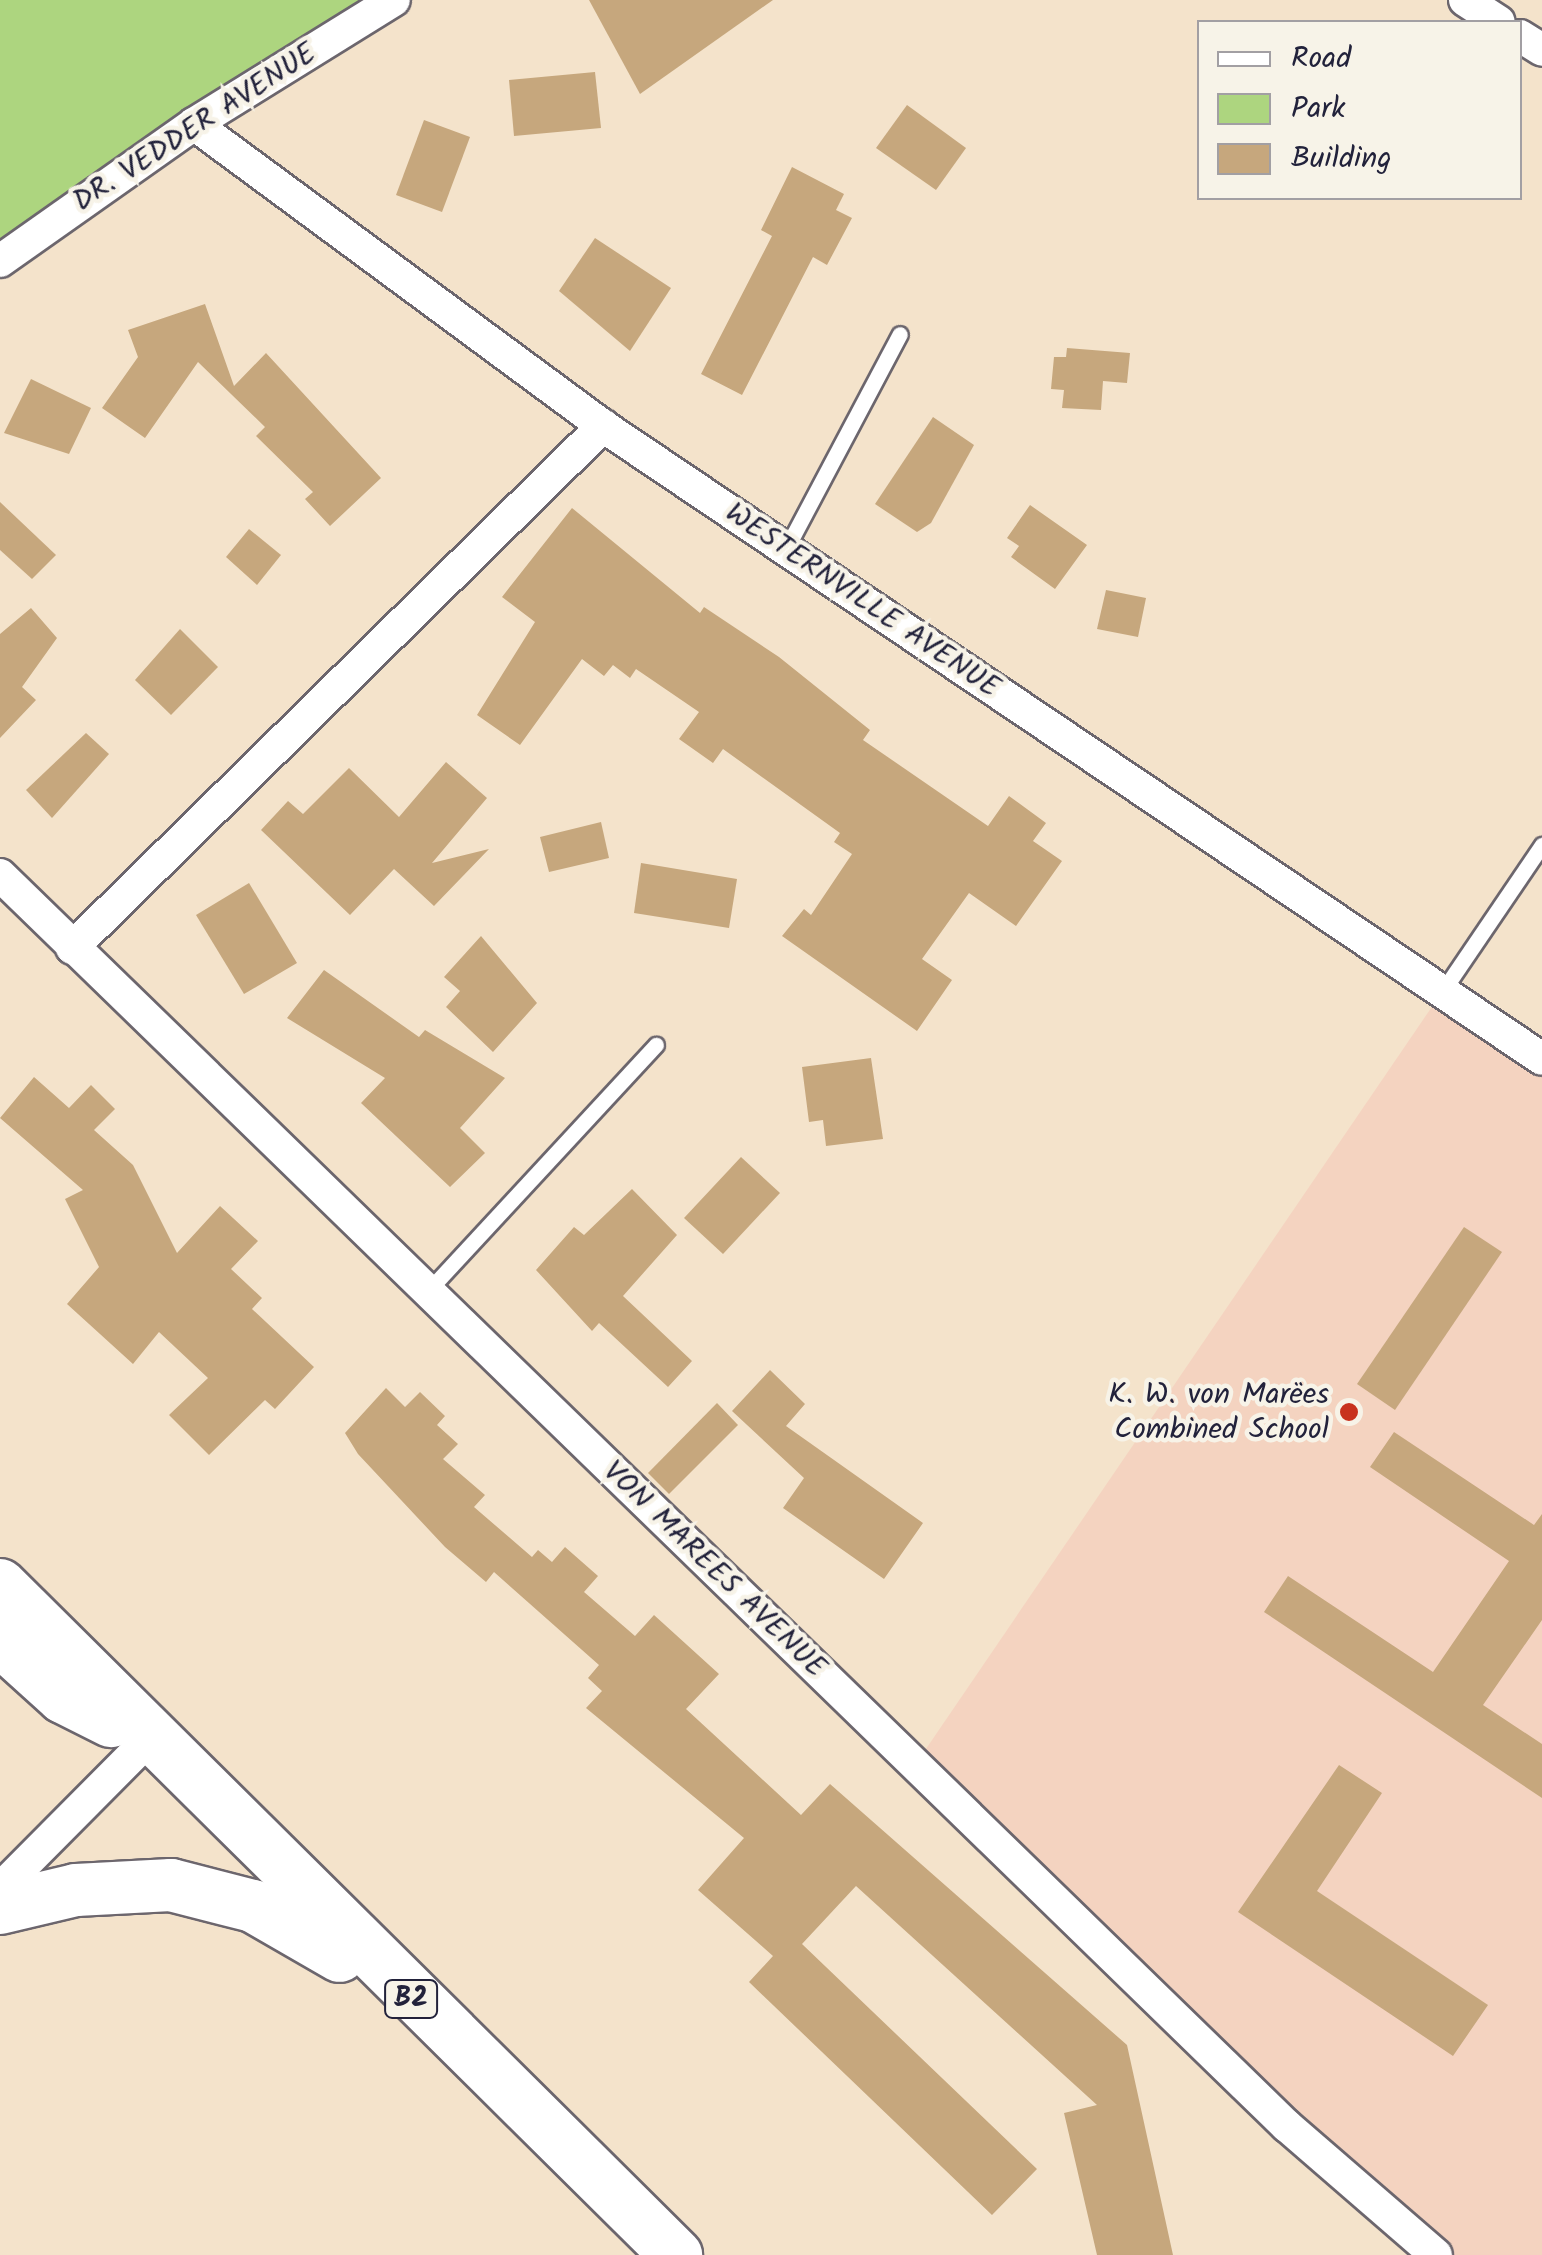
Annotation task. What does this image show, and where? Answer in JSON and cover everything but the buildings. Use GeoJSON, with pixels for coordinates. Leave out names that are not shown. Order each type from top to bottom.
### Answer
{"type":"FeatureCollection","features":[{"type":"Feature","properties":{"kind":"highway","name":"B2"},"geometry":{"type":"LineString","coordinates":[[0,1585],[148,1740],[676,2255]]}},
{"type":"Feature","properties":{"kind":"highway","name":"B2"},"geometry":{"type":"LineString","coordinates":[[0,1640],[63,1696],[148,1740]]}},
{"type":"Feature","properties":{"kind":"highway"},"geometry":{"type":"LineString","coordinates":[[0,1908],[76,1890],[200,1890],[286,1924],[424,2012]]}},
{"type":"Feature","properties":{"kind":"street","name":"DR. VEDDER AVENUE"},"geometry":{"type":"LineString","coordinates":[[0,261],[194,124],[394,0]]}},
{"type":"Feature","properties":{"kind":"street"},"geometry":{"type":"LineString","coordinates":[[1465,0],[1495,20]]}},
{"type":"Feature","properties":{"kind":"street","name":"WESTERNVILLE AVENUE"},"geometry":{"type":"LineString","coordinates":[[194,124],[603,426],[1542,1058]]}},
{"type":"Feature","properties":{"kind":"street"},"geometry":{"type":"LineString","coordinates":[[72,948],[603,426]]}},
{"type":"Feature","properties":{"kind":"street","name":"VON MAREES AVENUE"},"geometry":{"type":"LineString","coordinates":[[0,875],[1287,2126],[1436,2255]]}},
{"type":"Feature","properties":{"kind":"street"},"geometry":{"type":"LineString","coordinates":[[0,1889],[148,1740]]}},
{"type":"Feature","properties":{"kind":"lane"},"geometry":{"type":"LineString","coordinates":[[786,550],[900,334]]}},
{"type":"Feature","properties":{"kind":"lane"},"geometry":{"type":"LineString","coordinates":[[1442,992],[1542,845]]}},
{"type":"Feature","properties":{"kind":"lane"},"geometry":{"type":"LineString","coordinates":[[427,1292],[656,1045]]}},
{"type":"Feature","properties":{"kind":"shaded area","name":"K. W. von Marëes Combined School"},"geometry":{"type":"Polygon","coordinates":[[[1442,992],[1542,1059],[1542,2255],[1426,2255],[915,1765],[1442,992]]]}},
{"type":"Feature","properties":{"kind":"green space"},"geometry":{"type":"Polygon","coordinates":[[[0,0],[394,0],[0,261],[0,0]]]}},
{"type":"Feature","properties":{"kind":"place","name":"K. W. von Marëes Combined School"},"geometry":{"type":"Point","coordinates":[1349,1412]}}]}
